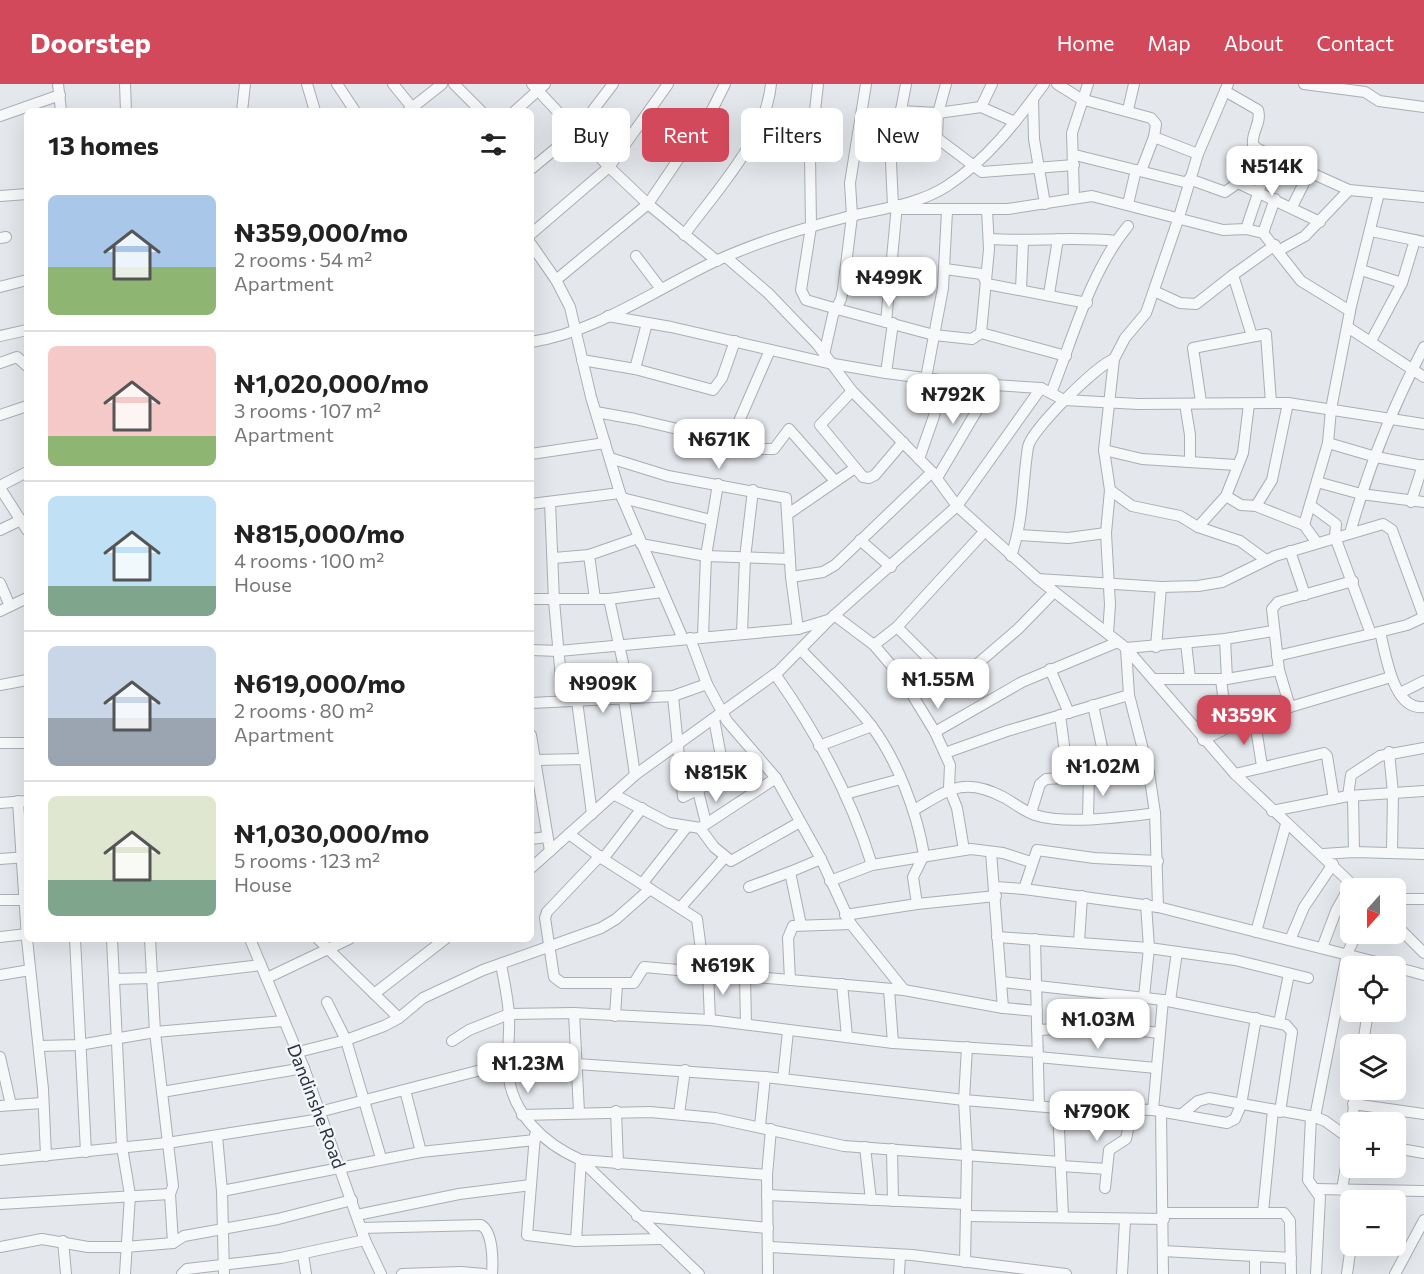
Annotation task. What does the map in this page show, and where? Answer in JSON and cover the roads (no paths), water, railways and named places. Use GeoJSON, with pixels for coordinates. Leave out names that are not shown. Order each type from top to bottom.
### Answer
{"type":"FeatureCollection","features":[{"type":"Feature","properties":{"kind":"street"},"geometry":{"type":"LineString","coordinates":[[125,84],[126,108]]}},
{"type":"Feature","properties":{"kind":"street"},"geometry":{"type":"LineString","coordinates":[[242,108],[245,84]]}},
{"type":"Feature","properties":{"kind":"street"},"geometry":{"type":"LineString","coordinates":[[307,84],[314,108]]}},
{"type":"Feature","properties":{"kind":"street"},"geometry":{"type":"LineString","coordinates":[[337,84],[353,108]]}},
{"type":"Feature","properties":{"kind":"street"},"geometry":{"type":"LineString","coordinates":[[393,84],[411,108]]}},
{"type":"Feature","properties":{"kind":"street"},"geometry":{"type":"LineString","coordinates":[[414,108],[442,84]]}},
{"type":"Feature","properties":{"kind":"street"},"geometry":{"type":"LineString","coordinates":[[454,84],[478,108]]}},
{"type":"Feature","properties":{"kind":"street"},"geometry":{"type":"LineString","coordinates":[[595,108],[613,84]]}},
{"type":"Feature","properties":{"kind":"street"},"geometry":{"type":"LineString","coordinates":[[534,231],[609,167],[668,84]]}},
{"type":"Feature","properties":{"kind":"street"},"geometry":{"type":"LineString","coordinates":[[556,279],[648,204],[713,108],[725,84]]}},
{"type":"Feature","properties":{"kind":"street"},"geometry":{"type":"LineString","coordinates":[[684,235],[755,135],[766,112],[771,84]]}},
{"type":"Feature","properties":{"kind":"street"},"geometry":{"type":"LineString","coordinates":[[818,84],[810,155],[812,226],[801,291],[806,300],[934,334],[972,339],[981,333],[1066,356]]}},
{"type":"Feature","properties":{"kind":"street"},"geometry":{"type":"LineString","coordinates":[[826,359],[832,315],[837,309],[843,289],[852,216],[850,183],[866,84]]}},
{"type":"Feature","properties":{"kind":"street"},"geometry":{"type":"LineString","coordinates":[[901,108],[906,84]]}},
{"type":"Feature","properties":{"kind":"street"},"geometry":{"type":"LineString","coordinates":[[939,108],[946,84]]}},
{"type":"Feature","properties":{"kind":"street"},"geometry":{"type":"LineString","coordinates":[[981,107],[992,84]]}},
{"type":"Feature","properties":{"kind":"street"},"geometry":{"type":"LineString","coordinates":[[534,341],[576,331],[722,259],[812,226],[923,199],[973,167],[1015,122],[1044,84]]}},
{"type":"Feature","properties":{"kind":"street"},"geometry":{"type":"LineString","coordinates":[[1057,84],[1081,99],[1128,110],[1155,120],[1154,137],[1138,170],[1128,204]]}},
{"type":"Feature","properties":{"kind":"street"},"geometry":{"type":"LineString","coordinates":[[1074,198],[1072,133],[1081,99],[1088,84]]}},
{"type":"Feature","properties":{"kind":"street"},"geometry":{"type":"LineString","coordinates":[[1128,110],[1134,84]]}},
{"type":"Feature","properties":{"kind":"street"},"geometry":{"type":"LineString","coordinates":[[1304,84],[1365,92],[1379,101],[1424,107]]}},
{"type":"Feature","properties":{"kind":"street"},"geometry":{"type":"LineString","coordinates":[[517,108],[539,86],[558,108]]}},
{"type":"Feature","properties":{"kind":"street"},"geometry":{"type":"LineString","coordinates":[[1108,633],[1110,606],[1106,533],[1110,490],[1104,450],[1114,359],[1125,338],[1146,314],[1198,154],[1227,87],[1258,110],[1260,117],[1253,145],[1309,173],[1348,189],[1424,197]]}},
{"type":"Feature","properties":{"kind":"street"},"geometry":{"type":"LineString","coordinates":[[0,116],[59,89],[62,108]]}},
{"type":"Feature","properties":{"kind":"street"},"geometry":{"type":"LineString","coordinates":[[1033,99],[1034,139],[1045,204]]}},
{"type":"Feature","properties":{"kind":"street"},"geometry":{"type":"LineString","coordinates":[[941,113],[981,107],[1015,122]]}},
{"type":"Feature","properties":{"kind":"street"},"geometry":{"type":"LineString","coordinates":[[1154,137],[1198,154]]}},
{"type":"Feature","properties":{"kind":"street"},"geometry":{"type":"LineString","coordinates":[[941,141],[973,167],[985,172],[1040,169],[1074,160],[1138,170],[1189,181],[1225,192],[1236,183],[1275,199],[1320,222]]}},
{"type":"Feature","properties":{"kind":"street"},"geometry":{"type":"LineString","coordinates":[[534,167],[552,152]]}},
{"type":"Feature","properties":{"kind":"street"},"geometry":{"type":"LineString","coordinates":[[1246,229],[1271,155]]}},
{"type":"Feature","properties":{"kind":"street"},"geometry":{"type":"LineString","coordinates":[[605,162],[684,235],[722,259],[768,293],[817,344],[852,391],[934,475],[957,506],[1038,579],[1122,645],[1235,774],[1346,878]]}},
{"type":"Feature","properties":{"kind":"street"},"geometry":{"type":"LineString","coordinates":[[886,373],[896,207],[891,162]]}},
{"type":"Feature","properties":{"kind":"street"},"geometry":{"type":"LineString","coordinates":[[1292,207],[1309,173]]}},
{"type":"Feature","properties":{"kind":"street"},"geometry":{"type":"LineString","coordinates":[[1154,291],[1180,303],[1196,304],[1233,275],[1277,248],[1305,236],[1348,189]]}},
{"type":"Feature","properties":{"kind":"street"},"geometry":{"type":"LineString","coordinates":[[1304,525],[1328,443],[1331,409],[1349,328],[1350,311],[1379,193]]}},
{"type":"Feature","properties":{"kind":"street"},"geometry":{"type":"LineString","coordinates":[[0,196],[24,194]]}},
{"type":"Feature","properties":{"kind":"street"},"geometry":{"type":"LineString","coordinates":[[896,207],[947,211],[987,210],[1045,204],[1074,198],[1101,197],[1222,230],[1246,229],[1263,233],[1301,281],[1350,311]]}},
{"type":"Feature","properties":{"kind":"street"},"geometry":{"type":"LineString","coordinates":[[1263,233],[1275,199]]}},
{"type":"Feature","properties":{"kind":"street"},"geometry":{"type":"LineString","coordinates":[[981,333],[987,284],[989,239],[987,210]]}},
{"type":"Feature","properties":{"kind":"street"},"geometry":{"type":"LineString","coordinates":[[926,378],[945,269],[947,211]]}},
{"type":"Feature","properties":{"kind":"street"},"geometry":{"type":"LineString","coordinates":[[534,864],[635,775],[775,674],[831,617],[891,567],[957,506],[1046,391],[1066,356],[1087,303],[1116,241],[1128,226]]}},
{"type":"Feature","properties":{"kind":"street"},"geometry":{"type":"LineString","coordinates":[[1371,231],[1420,241],[1402,283],[1371,341]]}},
{"type":"Feature","properties":{"kind":"street"},"geometry":{"type":"LineString","coordinates":[[989,239],[1023,242],[1058,239],[1116,241]]}},
{"type":"Feature","properties":{"kind":"street"},"geometry":{"type":"LineString","coordinates":[[1049,294],[1058,239]]}},
{"type":"Feature","properties":{"kind":"street"},"geometry":{"type":"LineString","coordinates":[[1021,290],[1023,242]]}},
{"type":"Feature","properties":{"kind":"street"},"geometry":{"type":"LineString","coordinates":[[534,249],[556,279],[570,307],[596,412],[621,496],[662,592],[707,684],[718,716],[725,778]]}},
{"type":"Feature","properties":{"kind":"street"},"geometry":{"type":"LineString","coordinates":[[636,256],[661,289]]}},
{"type":"Feature","properties":{"kind":"street"},"geometry":{"type":"LineString","coordinates":[[534,264],[542,261]]}},
{"type":"Feature","properties":{"kind":"street"},"geometry":{"type":"LineString","coordinates":[[945,269],[974,271],[982,274],[987,284]]}},
{"type":"Feature","properties":{"kind":"street"},"geometry":{"type":"LineString","coordinates":[[1361,270],[1402,283]]}},
{"type":"Feature","properties":{"kind":"street"},"geometry":{"type":"LineString","coordinates":[[1233,275],[1252,336]]}},
{"type":"Feature","properties":{"kind":"street"},"geometry":{"type":"LineString","coordinates":[[0,287],[24,281]]}},
{"type":"Feature","properties":{"kind":"street"},"geometry":{"type":"LineString","coordinates":[[987,284],[1087,303]]}},
{"type":"Feature","properties":{"kind":"street"},"geometry":{"type":"LineString","coordinates":[[608,316],[647,322],[886,373],[1046,391],[1064,400],[1108,404],[1288,403],[1424,424]]}},
{"type":"Feature","properties":{"kind":"street"},"geometry":{"type":"LineString","coordinates":[[635,369],[647,322]]}},
{"type":"Feature","properties":{"kind":"street"},"geometry":{"type":"LineString","coordinates":[[1349,328],[1424,377]]}},
{"type":"Feature","properties":{"kind":"street"},"geometry":{"type":"LineString","coordinates":[[0,336],[24,331]]}},
{"type":"Feature","properties":{"kind":"street"},"geometry":{"type":"LineString","coordinates":[[1201,402],[1193,348],[1266,334],[1271,403]]}},
{"type":"Feature","properties":{"kind":"street"},"geometry":{"type":"LineString","coordinates":[[582,360],[635,369],[713,390],[722,378],[735,341]]}},
{"type":"Feature","properties":{"kind":"street"},"geometry":{"type":"LineString","coordinates":[[1350,533],[1361,494],[1412,369],[1424,346]]}},
{"type":"Feature","properties":{"kind":"street"},"geometry":{"type":"LineString","coordinates":[[730,442],[770,350]]}},
{"type":"Feature","properties":{"kind":"street"},"geometry":{"type":"LineString","coordinates":[[0,363],[17,357],[24,363]]}},
{"type":"Feature","properties":{"kind":"street"},"geometry":{"type":"LineString","coordinates":[[1011,556],[1019,535],[1030,440],[1064,400],[1100,367],[1114,359]]}},
{"type":"Feature","properties":{"kind":"street"},"geometry":{"type":"LineString","coordinates":[[919,459],[934,416],[941,380]]}},
{"type":"Feature","properties":{"kind":"street"},"geometry":{"type":"LineString","coordinates":[[791,577],[823,572],[835,565],[934,475],[992,385]]}},
{"type":"Feature","properties":{"kind":"street"},"geometry":{"type":"LineString","coordinates":[[852,391],[820,425],[863,477],[871,477],[903,442]]}},
{"type":"Feature","properties":{"kind":"street"},"geometry":{"type":"LineString","coordinates":[[1256,506],[1272,480],[1288,403]]}},
{"type":"Feature","properties":{"kind":"street"},"geometry":{"type":"LineString","coordinates":[[1185,404],[1190,435],[1190,462]]}},
{"type":"Feature","properties":{"kind":"street"},"geometry":{"type":"LineString","coordinates":[[1198,527],[1226,496],[1236,465],[1243,453],[1249,404]]}},
{"type":"Feature","properties":{"kind":"street"},"geometry":{"type":"LineString","coordinates":[[0,415],[24,407]]}},
{"type":"Feature","properties":{"kind":"street"},"geometry":{"type":"LineString","coordinates":[[596,412],[771,450],[789,429],[835,481]]}},
{"type":"Feature","properties":{"kind":"street"},"geometry":{"type":"LineString","coordinates":[[534,454],[605,443]]}},
{"type":"Feature","properties":{"kind":"street"},"geometry":{"type":"LineString","coordinates":[[1328,443],[1376,457],[1423,466],[1411,502]]}},
{"type":"Feature","properties":{"kind":"street"},"geometry":{"type":"LineString","coordinates":[[1104,450],[1142,459],[1236,465]]}},
{"type":"Feature","properties":{"kind":"street"},"geometry":{"type":"LineString","coordinates":[[610,458],[668,476],[753,490],[786,498],[791,577],[798,628]]}},
{"type":"Feature","properties":{"kind":"street"},"geometry":{"type":"LineString","coordinates":[[788,514],[855,468]]}},
{"type":"Feature","properties":{"kind":"street"},"geometry":{"type":"LineString","coordinates":[[24,474],[1,489],[24,525]]}},
{"type":"Feature","properties":{"kind":"street"},"geometry":{"type":"LineString","coordinates":[[1317,482],[1361,494],[1424,502]]}},
{"type":"Feature","properties":{"kind":"street"},"geometry":{"type":"LineString","coordinates":[[702,636],[706,556],[718,484]]}},
{"type":"Feature","properties":{"kind":"street"},"geometry":{"type":"LineString","coordinates":[[742,633],[745,558],[753,490]]}},
{"type":"Feature","properties":{"kind":"street"},"geometry":{"type":"LineString","coordinates":[[1110,490],[1132,506],[1180,516],[1198,527],[1240,541],[1266,560]]}},
{"type":"Feature","properties":{"kind":"street"},"geometry":{"type":"LineString","coordinates":[[534,504],[621,496],[711,520]]}},
{"type":"Feature","properties":{"kind":"street"},"geometry":{"type":"LineString","coordinates":[[1226,496],[1241,505],[1256,506],[1304,525],[1317,543]]}},
{"type":"Feature","properties":{"kind":"street"},"geometry":{"type":"LineString","coordinates":[[550,502],[554,601],[563,701]]}},
{"type":"Feature","properties":{"kind":"street"},"geometry":{"type":"LineString","coordinates":[[1310,505],[1336,524],[1335,537],[1391,677],[1400,693],[1409,705],[1424,707]]}},
{"type":"Feature","properties":{"kind":"street"},"geometry":{"type":"LineString","coordinates":[[0,530],[21,520]]}},
{"type":"Feature","properties":{"kind":"street"},"geometry":{"type":"LineString","coordinates":[[1038,579],[1161,587],[1222,582],[1290,551],[1383,524],[1390,526],[1424,617],[1407,625],[1277,656]]}},
{"type":"Feature","properties":{"kind":"street"},"geometry":{"type":"LineString","coordinates":[[874,645],[897,627],[984,532]]}},
{"type":"Feature","properties":{"kind":"street"},"geometry":{"type":"LineString","coordinates":[[1019,535],[1068,538],[1106,533]]}},
{"type":"Feature","properties":{"kind":"street"},"geometry":{"type":"LineString","coordinates":[[860,540],[891,567]]}},
{"type":"Feature","properties":{"kind":"street"},"geometry":{"type":"LineString","coordinates":[[554,558],[589,555],[639,541],[706,556],[790,559]]}},
{"type":"Feature","properties":{"kind":"street"},"geometry":{"type":"LineString","coordinates":[[1290,551],[1305,595]]}},
{"type":"Feature","properties":{"kind":"street"},"geometry":{"type":"LineString","coordinates":[[589,555],[595,599]]}},
{"type":"Feature","properties":{"kind":"street"},"geometry":{"type":"LineString","coordinates":[[1290,706],[1273,632],[1272,609],[1274,604],[1353,581]]}},
{"type":"Feature","properties":{"kind":"street"},"geometry":{"type":"LineString","coordinates":[[0,583],[5,608],[24,599]]}},
{"type":"Feature","properties":{"kind":"street"},"geometry":{"type":"LineString","coordinates":[[1156,647],[1161,587]]}},
{"type":"Feature","properties":{"kind":"street"},"geometry":{"type":"LineString","coordinates":[[534,599],[554,601],[609,599],[662,592]]}},
{"type":"Feature","properties":{"kind":"street"},"geometry":{"type":"LineString","coordinates":[[897,627],[954,684],[1018,629],[1054,592]]}},
{"type":"Feature","properties":{"kind":"street"},"geometry":{"type":"LineString","coordinates":[[609,599],[617,646],[627,681],[624,700],[635,775]]}},
{"type":"Feature","properties":{"kind":"street"},"geometry":{"type":"LineString","coordinates":[[534,650],[559,651],[798,628],[831,617]]}},
{"type":"Feature","properties":{"kind":"street"},"geometry":{"type":"LineString","coordinates":[[831,617],[874,645],[902,678],[935,732],[950,765],[949,790],[957,808],[964,850]]}},
{"type":"Feature","properties":{"kind":"street"},"geometry":{"type":"LineString","coordinates":[[935,732],[1012,687],[1050,669],[1122,645],[1156,647],[1273,632]]}},
{"type":"Feature","properties":{"kind":"street"},"geometry":{"type":"LineString","coordinates":[[1225,639],[1224,679],[1227,728]]}},
{"type":"Feature","properties":{"kind":"street"},"geometry":{"type":"LineString","coordinates":[[1186,643],[1190,678]]}},
{"type":"Feature","properties":{"kind":"street"},"geometry":{"type":"LineString","coordinates":[[1122,645],[1129,695],[1149,772],[1155,813],[1158,907]]}},
{"type":"Feature","properties":{"kind":"street"},"geometry":{"type":"LineString","coordinates":[[801,650],[872,726],[901,779],[914,810],[915,827],[924,855],[913,877],[917,904]]}},
{"type":"Feature","properties":{"kind":"street"},"geometry":{"type":"LineString","coordinates":[[1050,669],[1064,714],[1068,776]]}},
{"type":"Feature","properties":{"kind":"street"},"geometry":{"type":"LineString","coordinates":[[1153,679],[1224,679],[1280,670]]}},
{"type":"Feature","properties":{"kind":"street"},"geometry":{"type":"LineString","coordinates":[[775,674],[845,794],[862,832],[872,865]]}},
{"type":"Feature","properties":{"kind":"street"},"geometry":{"type":"LineString","coordinates":[[1203,740],[1227,728],[1255,722],[1290,706],[1391,677]]}},
{"type":"Feature","properties":{"kind":"street"},"geometry":{"type":"LineString","coordinates":[[0,685],[24,681]]}},
{"type":"Feature","properties":{"kind":"street"},"geometry":{"type":"LineString","coordinates":[[1400,693],[1424,681]]}},
{"type":"Feature","properties":{"kind":"street"},"geometry":{"type":"LineString","coordinates":[[534,703],[674,696],[707,684]]}},
{"type":"Feature","properties":{"kind":"street"},"geometry":{"type":"LineString","coordinates":[[945,753],[1129,695]]}},
{"type":"Feature","properties":{"kind":"street"},"geometry":{"type":"LineString","coordinates":[[674,696],[682,796],[684,798],[742,767]]}},
{"type":"Feature","properties":{"kind":"street"},"geometry":{"type":"LineString","coordinates":[[577,700],[592,814]]}},
{"type":"Feature","properties":{"kind":"street"},"geometry":{"type":"LineString","coordinates":[[1093,705],[1108,775]]}},
{"type":"Feature","properties":{"kind":"street"},"geometry":{"type":"LineString","coordinates":[[718,716],[776,778],[821,859],[848,920],[904,990]]}},
{"type":"Feature","properties":{"kind":"street"},"geometry":{"type":"LineString","coordinates":[[1255,722],[1262,766]]}},
{"type":"Feature","properties":{"kind":"street"},"geometry":{"type":"LineString","coordinates":[[819,746],[872,726]]}},
{"type":"Feature","properties":{"kind":"street"},"geometry":{"type":"LineString","coordinates":[[0,743],[24,742]]}},
{"type":"Feature","properties":{"kind":"street"},"geometry":{"type":"LineString","coordinates":[[1354,852],[1351,775],[1389,752],[1424,748]]}},
{"type":"Feature","properties":{"kind":"street"},"geometry":{"type":"LineString","coordinates":[[1389,752],[1393,793],[1392,853]]}},
{"type":"Feature","properties":{"kind":"street"},"geometry":{"type":"LineString","coordinates":[[1235,774],[1324,753],[1327,756],[1335,800]]}},
{"type":"Feature","properties":{"kind":"street"},"geometry":{"type":"LineString","coordinates":[[534,754],[535,785],[550,851]]}},
{"type":"Feature","properties":{"kind":"street"},"geometry":{"type":"LineString","coordinates":[[535,760],[584,759]]}},
{"type":"Feature","properties":{"kind":"street"},"geometry":{"type":"LineString","coordinates":[[1031,813],[1040,784],[1046,778],[1149,772]]}},
{"type":"Feature","properties":{"kind":"street"},"geometry":{"type":"LineString","coordinates":[[1088,819],[1089,775]]}},
{"type":"Feature","properties":{"kind":"street"},"geometry":{"type":"LineString","coordinates":[[613,794],[669,823],[686,828],[703,825],[776,778]]}},
{"type":"Feature","properties":{"kind":"street"},"geometry":{"type":"LineString","coordinates":[[845,794],[901,779]]}},
{"type":"Feature","properties":{"kind":"street"},"geometry":{"type":"LineString","coordinates":[[914,810],[949,790],[964,785],[986,788],[1031,813],[1045,817],[1088,819],[1155,813]]}},
{"type":"Feature","properties":{"kind":"street"},"geometry":{"type":"LineString","coordinates":[[698,791],[703,825],[724,857],[735,860],[800,822]]}},
{"type":"Feature","properties":{"kind":"street"},"geometry":{"type":"LineString","coordinates":[[1272,811],[1351,796],[1424,791]]}},
{"type":"Feature","properties":{"kind":"street"},"geometry":{"type":"LineString","coordinates":[[0,802],[22,801],[24,879]]}},
{"type":"Feature","properties":{"kind":"street"},"geometry":{"type":"LineString","coordinates":[[642,808],[601,858],[547,912],[545,924],[551,948],[552,972],[557,981],[568,984],[617,985],[637,982],[640,970],[644,967],[889,988],[1003,1008],[1037,1011]]}},
{"type":"Feature","properties":{"kind":"street"},"geometry":{"type":"LineString","coordinates":[[1256,932],[1286,824]]}},
{"type":"Feature","properties":{"kind":"street"},"geometry":{"type":"LineString","coordinates":[[298,1053],[346,1040],[399,1018],[423,998],[501,964],[551,948],[601,928],[616,919],[646,886],[686,828]]}},
{"type":"Feature","properties":{"kind":"street"},"geometry":{"type":"LineString","coordinates":[[570,834],[601,858],[699,922],[710,1020]]}},
{"type":"Feature","properties":{"kind":"street"},"geometry":{"type":"LineString","coordinates":[[534,839],[547,837]]}},
{"type":"Feature","properties":{"kind":"street"},"geometry":{"type":"LineString","coordinates":[[830,881],[872,865],[964,850],[991,852],[1032,862]]}},
{"type":"Feature","properties":{"kind":"street"},"geometry":{"type":"LineString","coordinates":[[1024,889],[1037,850],[1094,858],[1158,861]]}},
{"type":"Feature","properties":{"kind":"street"},"geometry":{"type":"LineString","coordinates":[[991,852],[1003,1008]]}},
{"type":"Feature","properties":{"kind":"street"},"geometry":{"type":"LineString","coordinates":[[1323,854],[1354,852],[1424,854]]}},
{"type":"Feature","properties":{"kind":"street"},"geometry":{"type":"LineString","coordinates":[[680,908],[724,857]]}},
{"type":"Feature","properties":{"kind":"street"},"geometry":{"type":"LineString","coordinates":[[0,859],[23,858]]}},
{"type":"Feature","properties":{"kind":"street"},"geometry":{"type":"LineString","coordinates":[[749,887],[821,859]]}},
{"type":"Feature","properties":{"kind":"street"},"geometry":{"type":"LineString","coordinates":[[1290,940],[1305,907],[1333,864]]}},
{"type":"Feature","properties":{"kind":"street"},"geometry":{"type":"LineString","coordinates":[[790,872],[801,925]]}},
{"type":"Feature","properties":{"kind":"street"},"geometry":{"type":"LineString","coordinates":[[790,980],[788,938],[793,926],[848,920],[917,904],[1024,889],[1146,904],[1353,956]]}},
{"type":"Feature","properties":{"kind":"street"},"geometry":{"type":"LineString","coordinates":[[1079,942],[1082,896]]}},
{"type":"Feature","properties":{"kind":"street"},"geometry":{"type":"LineString","coordinates":[[1406,899],[1424,899]]}},
{"type":"Feature","properties":{"kind":"street"},"geometry":{"type":"LineString","coordinates":[[0,900],[24,900]]}},
{"type":"Feature","properties":{"kind":"street"},"geometry":{"type":"LineString","coordinates":[[1144,997],[1149,948],[1146,904]]}},
{"type":"Feature","properties":{"kind":"street"},"geometry":{"type":"LineString","coordinates":[[1322,948],[1340,905]]}},
{"type":"Feature","properties":{"kind":"street"},"geometry":{"type":"LineString","coordinates":[[0,937],[24,934]]}},
{"type":"Feature","properties":{"kind":"street"},"geometry":{"type":"LineString","coordinates":[[1406,935],[1424,953]]}},
{"type":"Feature","properties":{"kind":"street"},"geometry":{"type":"LineString","coordinates":[[997,937],[1149,948],[1235,960],[1308,978]]}},
{"type":"Feature","properties":{"kind":"street"},"geometry":{"type":"LineString","coordinates":[[1035,939],[1034,987],[1037,1011],[1039,1106]]}},
{"type":"Feature","properties":{"kind":"street"},"geometry":{"type":"LineString","coordinates":[[27,942],[39,1046],[46,1156]]}},
{"type":"Feature","properties":{"kind":"street"},"geometry":{"type":"LineString","coordinates":[[75,942],[86,1152]]}},
{"type":"Feature","properties":{"kind":"street"},"geometry":{"type":"LineString","coordinates":[[112,942],[122,1148],[130,1195],[125,1274]]}},
{"type":"Feature","properties":{"kind":"street"},"geometry":{"type":"LineString","coordinates":[[150,942],[155,1032],[173,1186],[170,1194],[173,1243]]}},
{"type":"Feature","properties":{"kind":"street","name":"Dandinshe Road"},"geometry":{"type":"LineString","coordinates":[[251,942],[304,1068],[365,1240],[381,1274]]}},
{"type":"Feature","properties":{"kind":"street"},"geometry":{"type":"LineString","coordinates":[[321,942],[399,1018]]}},
{"type":"Feature","properties":{"kind":"street"},"geometry":{"type":"LineString","coordinates":[[267,978],[343,942]]}},
{"type":"Feature","properties":{"kind":"street"},"geometry":{"type":"LineString","coordinates":[[374,994],[442,942]]}},
{"type":"Feature","properties":{"kind":"street"},"geometry":{"type":"LineString","coordinates":[[1316,1274],[1320,1197],[1308,1180],[1313,1117],[1347,954],[1352,944]]}},
{"type":"Feature","properties":{"kind":"street"},"geometry":{"type":"LineString","coordinates":[[1163,1274],[1164,1216],[1156,1068],[1160,1033],[1177,952]]}},
{"type":"Feature","properties":{"kind":"street"},"geometry":{"type":"LineString","coordinates":[[501,964],[509,1014],[508,1063],[511,1086],[522,1114],[535,1134],[562,1152],[580,1160],[767,1175]]}},
{"type":"Feature","properties":{"kind":"street"},"geometry":{"type":"LineString","coordinates":[[114,979],[152,978],[261,965]]}},
{"type":"Feature","properties":{"kind":"street"},"geometry":{"type":"LineString","coordinates":[[0,975],[30,970]]}},
{"type":"Feature","properties":{"kind":"street"},"geometry":{"type":"LineString","coordinates":[[1406,970],[1424,975]]}},
{"type":"Feature","properties":{"kind":"street"},"geometry":{"type":"LineString","coordinates":[[1279,1023],[1289,974]]}},
{"type":"Feature","properties":{"kind":"street"},"geometry":{"type":"LineString","coordinates":[[745,976],[746,1024]]}},
{"type":"Feature","properties":{"kind":"street"},"geometry":{"type":"LineString","coordinates":[[1002,982],[1144,997],[1256,1018],[1289,1027],[1292,1032],[1276,1111],[1263,1212]]}},
{"type":"Feature","properties":{"kind":"street"},"geometry":{"type":"LineString","coordinates":[[842,984],[847,1037]]}},
{"type":"Feature","properties":{"kind":"street"},"geometry":{"type":"LineString","coordinates":[[615,1016],[617,985]]}},
{"type":"Feature","properties":{"kind":"street"},"geometry":{"type":"LineString","coordinates":[[889,988],[893,1042]]}},
{"type":"Feature","properties":{"kind":"street"},"geometry":{"type":"LineString","coordinates":[[327,1002],[346,1040],[381,1158]]}},
{"type":"Feature","properties":{"kind":"street"},"geometry":{"type":"LineString","coordinates":[[574,1013],[579,1112]]}},
{"type":"Feature","properties":{"kind":"street"},"geometry":{"type":"LineString","coordinates":[[452,1041],[469,1030],[509,1014],[574,1013],[710,1020],[788,1031],[967,1047],[1156,1068]]}},
{"type":"Feature","properties":{"kind":"street"},"geometry":{"type":"LineString","coordinates":[[0,1160],[217,1136],[320,1115],[363,1100],[508,1063],[685,1070],[964,1100],[1058,1108],[1157,1111],[1227,1123],[1235,1119],[1241,1105],[1256,1018]]}},
{"type":"Feature","properties":{"kind":"street"},"geometry":{"type":"LineString","coordinates":[[39,1046],[79,1045],[155,1032],[284,1021]]}},
{"type":"Feature","properties":{"kind":"street"},"geometry":{"type":"LineString","coordinates":[[1037,1030],[1106,1027],[1160,1033]]}},
{"type":"Feature","properties":{"kind":"street"},"geometry":{"type":"LineString","coordinates":[[783,1079],[788,1031]]}},
{"type":"Feature","properties":{"kind":"street"},"geometry":{"type":"LineString","coordinates":[[965,1262],[967,1155],[964,1100],[967,1047]]}},
{"type":"Feature","properties":{"kind":"street"},"geometry":{"type":"LineString","coordinates":[[0,1057],[6,1106],[42,1103]]}},
{"type":"Feature","properties":{"kind":"street"},"geometry":{"type":"LineString","coordinates":[[162,1092],[304,1068]]}},
{"type":"Feature","properties":{"kind":"street"},"geometry":{"type":"LineString","coordinates":[[679,1114],[685,1070]]}},
{"type":"Feature","properties":{"kind":"street"},"geometry":{"type":"LineString","coordinates":[[760,1126],[765,1077]]}},
{"type":"Feature","properties":{"kind":"street"},"geometry":{"type":"LineString","coordinates":[[405,1090],[421,1152]]}},
{"type":"Feature","properties":{"kind":"street"},"geometry":{"type":"LineString","coordinates":[[1182,1114],[1204,1099],[1313,1117],[1325,1121],[1340,1132]]}},
{"type":"Feature","properties":{"kind":"street"},"geometry":{"type":"LineString","coordinates":[[1353,1112],[1354,1100]]}},
{"type":"Feature","properties":{"kind":"street"},"geometry":{"type":"LineString","coordinates":[[1353,1104],[1424,1114]]}},
{"type":"Feature","properties":{"kind":"street"},"geometry":{"type":"LineString","coordinates":[[1058,1108],[1063,1216]]}},
{"type":"Feature","properties":{"kind":"street"},"geometry":{"type":"LineString","coordinates":[[1105,1188],[1109,1150],[1126,1139],[1132,1110]]}},
{"type":"Feature","properties":{"kind":"street"},"geometry":{"type":"LineString","coordinates":[[522,1114],[616,1111],[679,1114],[760,1126],[822,1143],[1107,1169]]}},
{"type":"Feature","properties":{"kind":"street"},"geometry":{"type":"LineString","coordinates":[[616,1111],[618,1164]]}},
{"type":"Feature","properties":{"kind":"street"},"geometry":{"type":"LineString","coordinates":[[768,1274],[770,1247],[767,1175],[771,1129]]}},
{"type":"Feature","properties":{"kind":"street"},"geometry":{"type":"LineString","coordinates":[[222,1191],[381,1158],[535,1134]]}},
{"type":"Feature","properties":{"kind":"street"},"geometry":{"type":"LineString","coordinates":[[535,1134],[527,1235],[576,1241],[660,1239]]}},
{"type":"Feature","properties":{"kind":"street"},"geometry":{"type":"LineString","coordinates":[[217,1136],[222,1191],[223,1268]]}},
{"type":"Feature","properties":{"kind":"street"},"geometry":{"type":"LineString","coordinates":[[865,1147],[872,1200]]}},
{"type":"Feature","properties":{"kind":"street"},"geometry":{"type":"LineString","coordinates":[[892,1149],[893,1201]]}},
{"type":"Feature","properties":{"kind":"street"},"geometry":{"type":"LineString","coordinates":[[1406,1150],[1424,1153]]}},
{"type":"Feature","properties":{"kind":"street"},"geometry":{"type":"LineString","coordinates":[[580,1160],[699,1274]]}},
{"type":"Feature","properties":{"kind":"street"},"geometry":{"type":"LineString","coordinates":[[576,1241],[580,1160]]}},
{"type":"Feature","properties":{"kind":"street"},"geometry":{"type":"LineString","coordinates":[[1316,1189],[1342,1190],[1344,1178]]}},
{"type":"Feature","properties":{"kind":"street"},"geometry":{"type":"LineString","coordinates":[[357,1215],[459,1194],[531,1185]]}},
{"type":"Feature","properties":{"kind":"street"},"geometry":{"type":"LineString","coordinates":[[1406,1192],[1424,1191]]}},
{"type":"Feature","properties":{"kind":"street"},"geometry":{"type":"LineString","coordinates":[[0,1204],[170,1194]]}},
{"type":"Feature","properties":{"kind":"street"},"geometry":{"type":"LineString","coordinates":[[767,1195],[966,1204]]}},
{"type":"Feature","properties":{"kind":"street"},"geometry":{"type":"LineString","coordinates":[[0,1247],[42,1239],[88,1247],[173,1243],[184,1236],[278,1219],[352,1200]]}},
{"type":"Feature","properties":{"kind":"street"},"geometry":{"type":"LineString","coordinates":[[966,1216],[1063,1216],[1125,1220],[1164,1216],[1284,1213],[1288,1216],[1291,1274]]}},
{"type":"Feature","properties":{"kind":"street"},"geometry":{"type":"LineString","coordinates":[[637,1216],[768,1228]]}},
{"type":"Feature","properties":{"kind":"street"},"geometry":{"type":"LineString","coordinates":[[1122,1274],[1125,1220]]}},
{"type":"Feature","properties":{"kind":"street"},"geometry":{"type":"LineString","coordinates":[[1395,1274],[1424,1220]]}},
{"type":"Feature","properties":{"kind":"street"},"geometry":{"type":"LineString","coordinates":[[361,1228],[481,1224],[486,1229],[490,1244],[492,1274]]}},
{"type":"Feature","properties":{"kind":"street"},"geometry":{"type":"LineString","coordinates":[[182,1274],[187,1269],[223,1268],[365,1240]]}},
{"type":"Feature","properties":{"kind":"street"},"geometry":{"type":"LineString","coordinates":[[63,1241],[66,1274]]}},
{"type":"Feature","properties":{"kind":"street"},"geometry":{"type":"LineString","coordinates":[[770,1247],[900,1255],[965,1262],[1015,1271],[1066,1274]]}},
{"type":"Feature","properties":{"kind":"street"},"geometry":{"type":"LineString","coordinates":[[1163,1251],[1291,1258]]}},
{"type":"Feature","properties":{"kind":"street"},"geometry":{"type":"LineString","coordinates":[[303,1254],[306,1274]]}},
{"type":"Feature","properties":{"kind":"street"},"geometry":{"type":"LineString","coordinates":[[899,1274],[900,1255]]}},
{"type":"Feature","properties":{"kind":"street"},"geometry":{"type":"LineString","coordinates":[[1255,1256],[1256,1274]]}},
{"type":"Feature","properties":{"kind":"street"},"geometry":{"type":"LineString","coordinates":[[1347,1274],[1349,1256]]}},
{"type":"Feature","properties":{"kind":"street"},"geometry":{"type":"LineString","coordinates":[[402,1274],[461,1272],[484,1274]]}}]}
